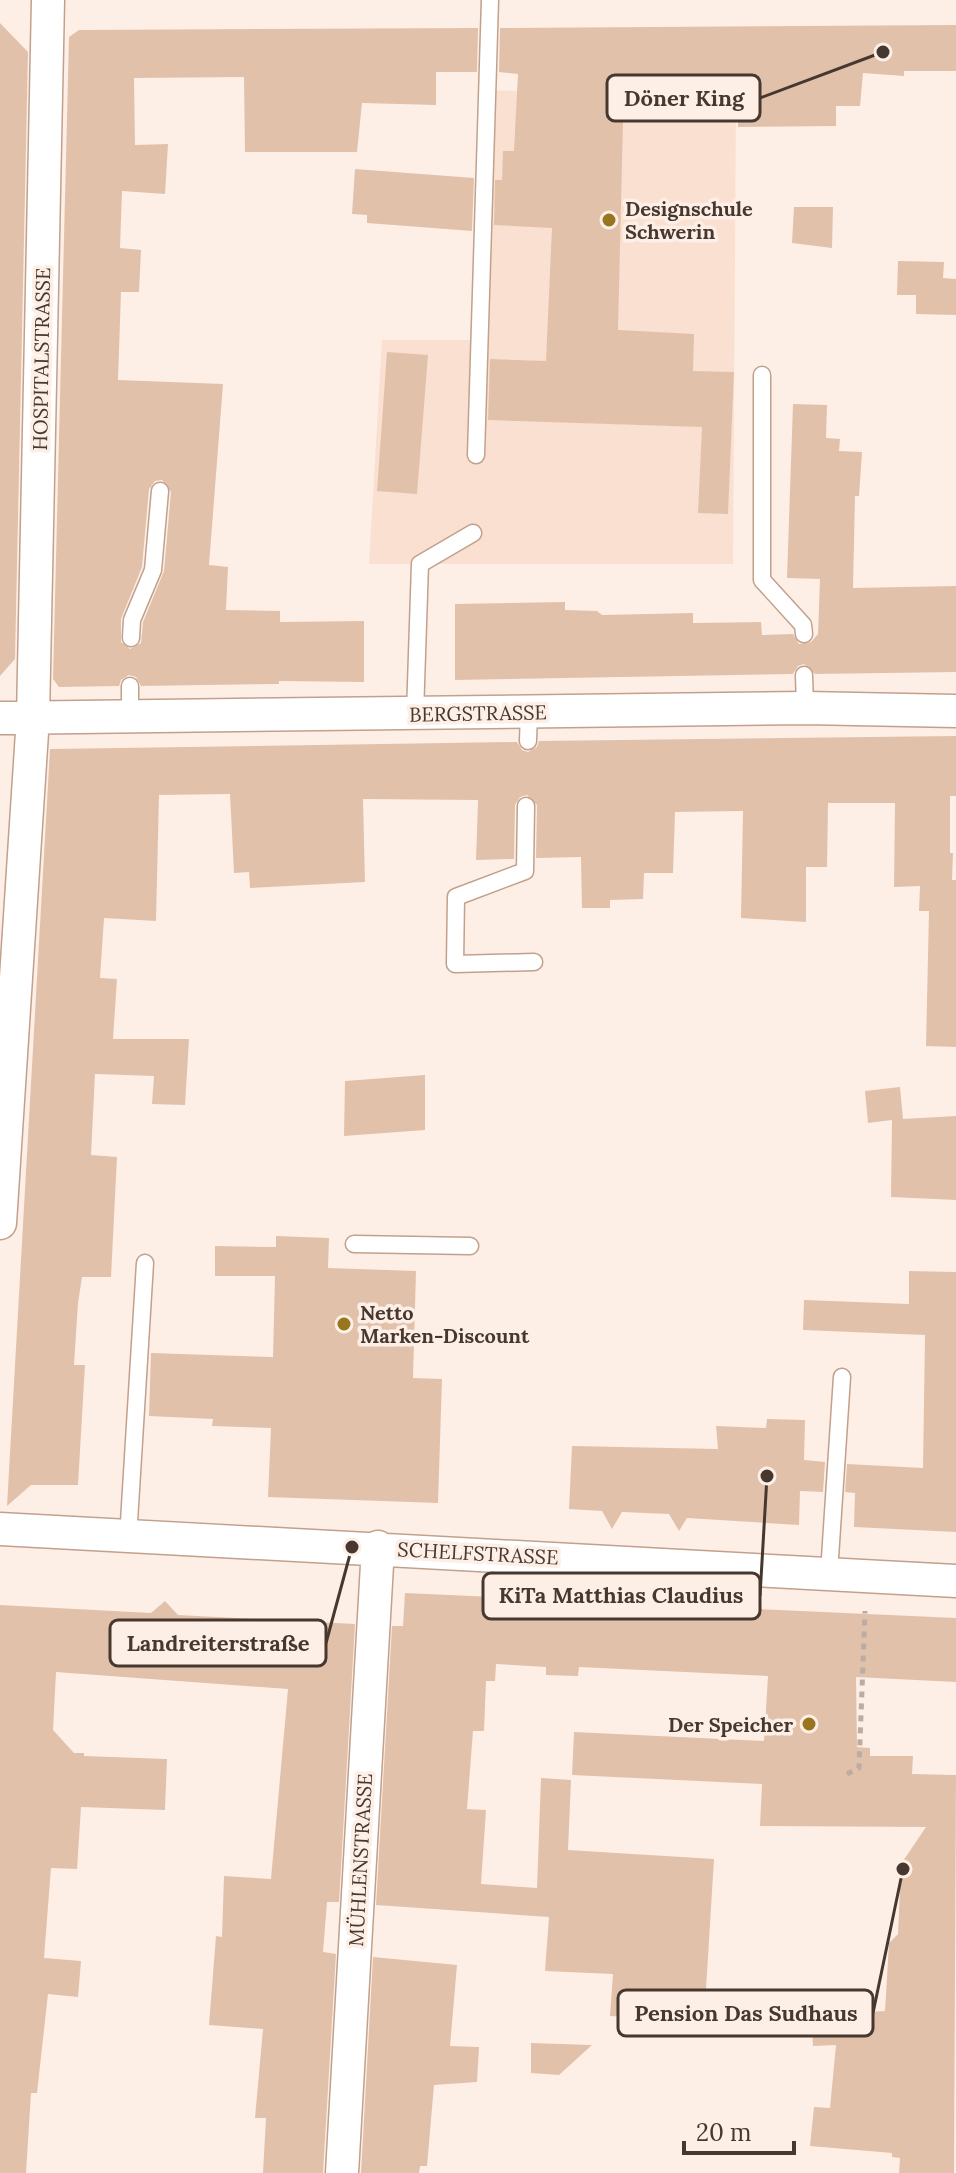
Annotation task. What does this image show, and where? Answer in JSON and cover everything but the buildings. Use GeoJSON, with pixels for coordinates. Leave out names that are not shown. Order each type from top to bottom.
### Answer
{"type":"FeatureCollection","features":[{"type":"Feature","properties":{"kind":"street","name":"HOSPITALSTRASSE"},"geometry":{"type":"LineString","coordinates":[[0,1223],[33,717],[48,0]]}},
{"type":"Feature","properties":{"kind":"street","name":"BERGSTRASSE"},"geometry":{"type":"LineString","coordinates":[[0,718],[33,717],[130,701],[415,714],[528,727],[805,708],[956,711]]}},
{"type":"Feature","properties":{"kind":"street","name":"SCHELFSTRASSE"},"geometry":{"type":"LineString","coordinates":[[0,1529],[128,1538],[378,1547],[956,1581]]}},
{"type":"Feature","properties":{"kind":"street","name":"MÜHLENSTRASSE"},"geometry":{"type":"LineString","coordinates":[[342,2173],[378,1547]]}},
{"type":"Feature","properties":{"kind":"lane"},"geometry":{"type":"LineString","coordinates":[[476,455],[490,0]]}},
{"type":"Feature","properties":{"kind":"lane"},"geometry":{"type":"LineString","coordinates":[[762,375],[762,580],[803,625],[804,634]]}},
{"type":"Feature","properties":{"kind":"lane"},"geometry":{"type":"LineString","coordinates":[[131,638],[132,620],[153,570],[160,491]]}},
{"type":"Feature","properties":{"kind":"lane"},"geometry":{"type":"LineString","coordinates":[[415,714],[420,564],[473,533]]}},
{"type":"Feature","properties":{"kind":"lane"},"geometry":{"type":"LineString","coordinates":[[804,675],[805,708]]}},
{"type":"Feature","properties":{"kind":"lane"},"geometry":{"type":"LineString","coordinates":[[526,806],[525,871],[456,897],[455,964],[534,962]]}},
{"type":"Feature","properties":{"kind":"lane"},"geometry":{"type":"LineString","coordinates":[[354,1244],[470,1246]]}},
{"type":"Feature","properties":{"kind":"lane"},"geometry":{"type":"LineString","coordinates":[[128,1538],[145,1263]]}},
{"type":"Feature","properties":{"kind":"lane"},"geometry":{"type":"LineString","coordinates":[[829,1573],[842,1377]]}},
{"type":"Feature","properties":{"kind":"path"},"geometry":{"type":"LineString","coordinates":[[847,1774],[859,1768],[866,1575]]}},
{"type":"Feature","properties":{"kind":"shaded area","name":"Designschule Schwerin"},"geometry":{"type":"Polygon","coordinates":[[[487,90],[736,99],[733,564],[369,564],[382,340],[478,340],[487,90]]]}},
{"type":"Feature","properties":{"kind":"place","name":"Döner King"},"geometry":{"type":"Point","coordinates":[883,52]}},
{"type":"Feature","properties":{"kind":"place","name":"Designschule Schwerin"},"geometry":{"type":"Point","coordinates":[609,220]}},
{"type":"Feature","properties":{"kind":"place","name":"Netto Marken-Discount"},"geometry":{"type":"Point","coordinates":[344,1324]}},
{"type":"Feature","properties":{"kind":"place","name":"KiTa Matthias Claudius"},"geometry":{"type":"Point","coordinates":[767,1476]}},
{"type":"Feature","properties":{"kind":"place","name":"Landreiterstraße"},"geometry":{"type":"Point","coordinates":[352,1547]}},
{"type":"Feature","properties":{"kind":"place","name":"Der Speicher"},"geometry":{"type":"Point","coordinates":[809,1724]}},
{"type":"Feature","properties":{"kind":"place","name":"Pension Das Sudhaus"},"geometry":{"type":"Point","coordinates":[903,1869]}}]}
